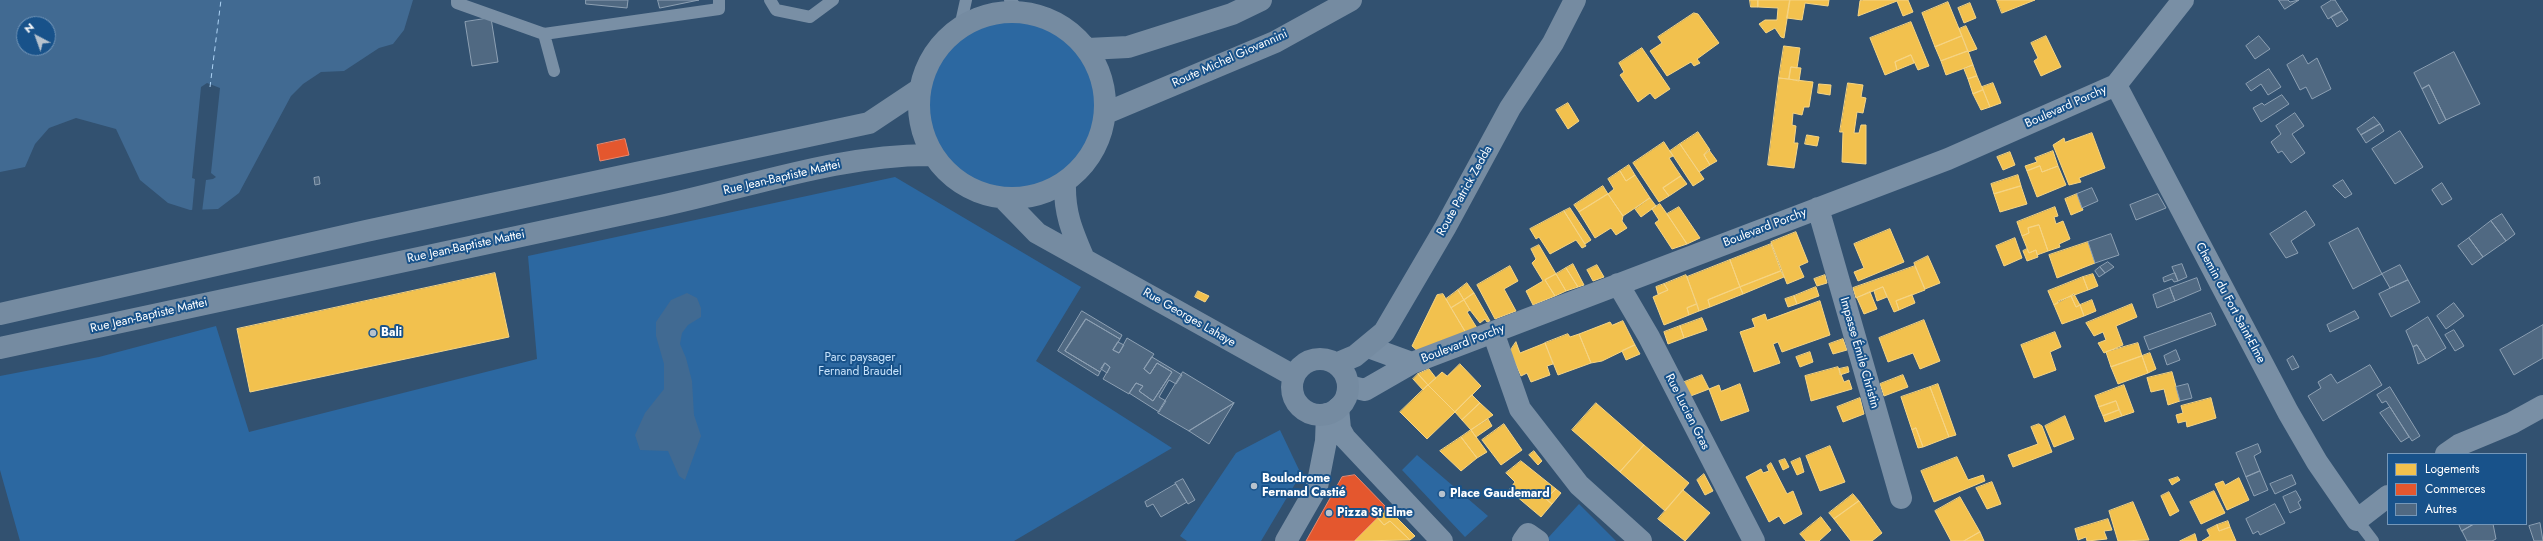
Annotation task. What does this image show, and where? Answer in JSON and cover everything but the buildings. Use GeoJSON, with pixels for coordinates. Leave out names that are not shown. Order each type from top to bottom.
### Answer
{"type":"FeatureCollection","features":[{"type":"Feature","properties":{"kind":"main road"},"geometry":{"type":"LineString","coordinates":[[1088,49],[1128,47],[1232,14],[1261,0]]}},
{"type":"Feature","properties":{"kind":"main road","name":"Route Michel Giovannini"},"geometry":{"type":"LineString","coordinates":[[1106,113],[1275,42],[1351,0]]}},
{"type":"Feature","properties":{"kind":"main road","name":"Route Patrick Zedda"},"geometry":{"type":"LineString","coordinates":[[1336,364],[1368,347],[1384,332],[1510,108],[1553,43],[1575,0]]}},
{"type":"Feature","properties":{"kind":"main road"},"geometry":{"type":"LineString","coordinates":[[1014,6],[1057,22],[1074,34],[1088,49],[1103,79],[1106,113],[1099,140],[1085,164],[1065,182],[1036,195],[1003,198],[970,188],[952,177],[933,155],[923,134],[919,112],[920,89],[925,71],[934,54],[960,27],[978,18],[1014,6]]}},
{"type":"Feature","properties":{"kind":"main road"},"geometry":{"type":"LineString","coordinates":[[0,314],[366,231],[869,123],[920,89]]}},
{"type":"Feature","properties":{"kind":"main road","name":"Rue Jean-Baptiste Mattei"},"geometry":{"type":"LineString","coordinates":[[0,348],[663,205],[857,160],[909,155],[933,155]]}},
{"type":"Feature","properties":{"kind":"main road"},"geometry":{"type":"LineString","coordinates":[[1065,182],[1064,201],[1068,221],[1084,259]]}},
{"type":"Feature","properties":{"kind":"main road","name":"Rue Georges Lahaye"},"geometry":{"type":"LineString","coordinates":[[1003,198],[1037,233],[1294,376]]}},
{"type":"Feature","properties":{"kind":"main road"},"geometry":{"type":"LineString","coordinates":[[1321,359],[1336,364],[1346,377],[1348,386],[1347,395],[1332,411],[1312,413],[1298,405],[1292,391],[1294,376],[1305,363],[1312,360],[1321,359]]}},
{"type":"Feature","properties":{"kind":"street"},"geometry":{"type":"LineString","coordinates":[[2116,85],[2183,0]]}},
{"type":"Feature","properties":{"kind":"street","name":"Boulevard Porchy"},"geometry":{"type":"LineString","coordinates":[[1348,386],[1365,390],[1397,370],[1412,363],[1948,159],[2116,85]]}},
{"type":"Feature","properties":{"kind":"street","name":"Chemin du Fort Saint-Elme"},"geometry":{"type":"LineString","coordinates":[[2116,85],[2288,412],[2317,462],[2356,518]]}},
{"type":"Feature","properties":{"kind":"street","name":"Impasse Émile Christin"},"geometry":{"type":"LineString","coordinates":[[1818,208],[1901,498]]}},
{"type":"Feature","properties":{"kind":"street","name":"Rue Lucien Gras"},"geometry":{"type":"LineString","coordinates":[[1618,284],[1649,337],[1754,541]]}},
{"type":"Feature","properties":{"kind":"street"},"geometry":{"type":"LineString","coordinates":[[1493,332],[1520,409],[1579,485],[1642,541]]}},
{"type":"Feature","properties":{"kind":"street","name":"Boulevard Porchy"},"geometry":{"type":"LineString","coordinates":[[1368,347],[1412,363]]}},
{"type":"Feature","properties":{"kind":"street"},"geometry":{"type":"LineString","coordinates":[[2447,453],[2459,445],[2512,424],[2543,406]]}},
{"type":"Feature","properties":{"kind":"street"},"geometry":{"type":"LineString","coordinates":[[1286,541],[1317,487],[1332,411]]}},
{"type":"Feature","properties":{"kind":"street"},"geometry":{"type":"LineString","coordinates":[[1332,411],[1345,438],[1442,541]]}},
{"type":"Feature","properties":{"kind":"street"},"geometry":{"type":"LineString","coordinates":[[2356,518],[2387,497]]}},
{"type":"Feature","properties":{"kind":"lane"},"geometry":{"type":"LineString","coordinates":[[457,0],[457,3],[544,34],[719,9],[719,0]]}},
{"type":"Feature","properties":{"kind":"lane"},"geometry":{"type":"LineString","coordinates":[[770,0],[776,10],[810,17],[833,0]]}},
{"type":"Feature","properties":{"kind":"lane"},"geometry":{"type":"LineString","coordinates":[[960,27],[966,0]]}},
{"type":"Feature","properties":{"kind":"lane"},"geometry":{"type":"LineString","coordinates":[[544,34],[554,71]]}},
{"type":"Feature","properties":{"kind":"lane"},"geometry":{"type":"LineString","coordinates":[[2356,518],[2373,541]]}},
{"type":"Feature","properties":{"kind":"green space"},"geometry":{"type":"Polygon","coordinates":[[[1003,12],[1021,12],[1048,19],[1064,28],[1078,39],[1089,53],[1098,69],[1105,96],[1105,114],[1098,141],[1089,157],[1078,171],[1064,182],[1048,191],[1021,198],[1003,198],[985,194],[968,187],[953,177],[940,164],[930,149],[923,132],[919,114],[919,96],[923,78],[930,61],[940,46],[953,33],[968,23],[985,16],[1003,12]]]}},
{"type":"Feature","properties":{"kind":"green space","name":"Parc paysager Fernand Braudel"},"geometry":{"type":"Polygon","coordinates":[[[895,177],[1081,287],[1036,361],[1172,448],[1014,541],[20,541],[0,470],[0,376],[99,357],[216,326],[249,432],[537,359],[528,256],[895,177]]]}},
{"type":"Feature","properties":{"kind":"green space","name":"Boulodrome Fernand Castié"},"geometry":{"type":"Polygon","coordinates":[[[1280,430],[1301,474],[1261,541],[1187,541],[1180,536],[1236,453],[1280,430]]]}},
{"type":"Feature","properties":{"kind":"green space"},"geometry":{"type":"Polygon","coordinates":[[[1417,455],[1488,516],[1465,537],[1402,470],[1417,455]]]}},
{"type":"Feature","properties":{"kind":"green space"},"geometry":{"type":"Polygon","coordinates":[[[1579,504],[1616,541],[1550,541],[1547,539],[1579,504]]]}},
{"type":"Feature","properties":{"kind":"shaded area"},"geometry":{"type":"Polygon","coordinates":[[[0,0],[413,0],[404,30],[393,44],[379,48],[344,71],[321,72],[303,84],[291,96],[239,193],[218,209],[190,210],[168,203],[140,180],[116,129],[76,118],[49,128],[35,144],[25,167],[0,172],[0,0]]]}},
{"type":"Feature","properties":{"kind":"shaded area"},"geometry":{"type":"Polygon","coordinates":[[[687,293],[697,298],[701,308],[701,317],[688,325],[682,333],[680,344],[686,358],[692,381],[694,415],[701,436],[685,480],[679,476],[668,451],[640,450],[635,435],[645,413],[664,389],[664,364],[656,336],[656,322],[671,300],[687,293]]]}},
{"type":"Feature","properties":{"kind":"pier"},"geometry":{"type":"Polygon","coordinates":[[[207,83],[220,88],[211,173],[216,177],[206,180],[202,212],[192,212],[195,179],[192,178],[201,87],[207,83]]]}},
{"type":"Feature","properties":{"kind":"ferry route"},"geometry":{"type":"LineString","coordinates":[[210,87],[221,0]]}},
{"type":"Feature","properties":{"kind":"place","name":"Bali"},"geometry":{"type":"Point","coordinates":[373,333]}},
{"type":"Feature","properties":{"kind":"place","name":"Boulodrome Fernand Castié"},"geometry":{"type":"Point","coordinates":[1254,486]}},
{"type":"Feature","properties":{"kind":"place","name":"Place Gaudemard"},"geometry":{"type":"Point","coordinates":[1442,494]}},
{"type":"Feature","properties":{"kind":"place","name":"Pizza St Elme"},"geometry":{"type":"Point","coordinates":[1329,513]}}]}
